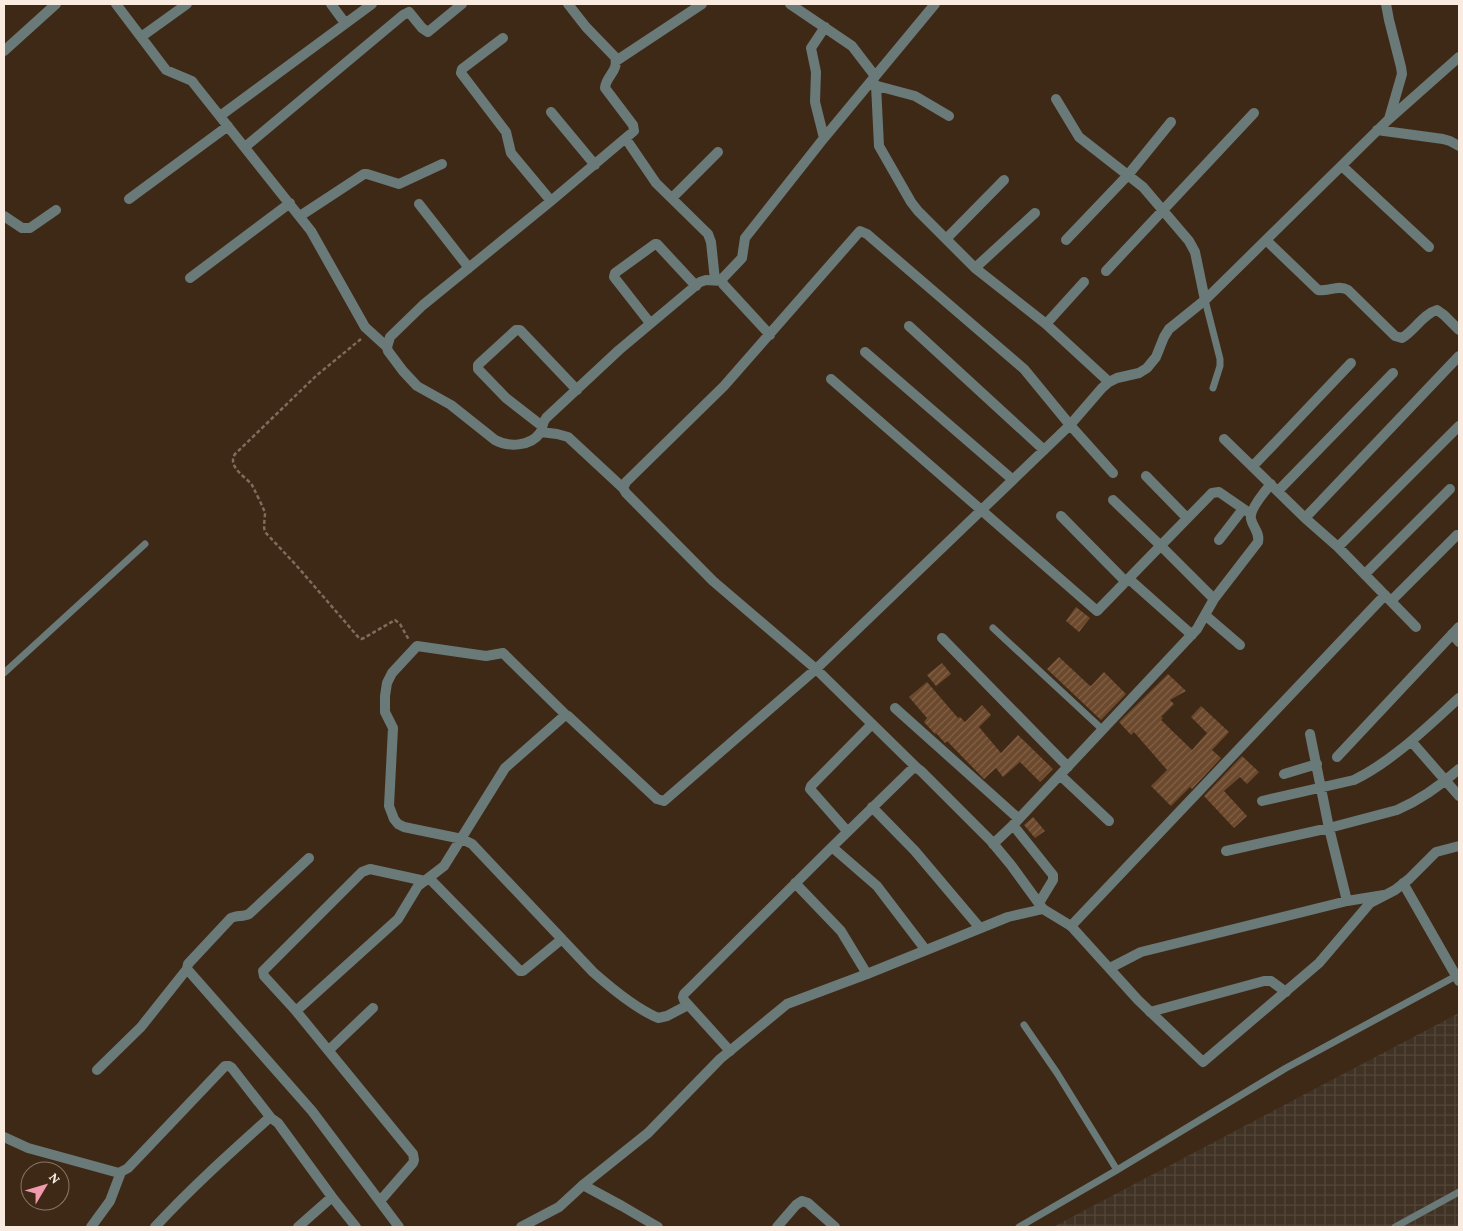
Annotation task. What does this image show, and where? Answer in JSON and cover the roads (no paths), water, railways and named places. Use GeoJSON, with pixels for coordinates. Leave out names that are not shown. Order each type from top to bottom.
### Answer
{"type":"FeatureCollection","features":[{"type":"Feature","properties":{"kind":"street"},"geometry":{"type":"LineString","coordinates":[[4,51],[56,4]]}},
{"type":"Feature","properties":{"kind":"street"},"geometry":{"type":"LineString","coordinates":[[116,4],[166,70],[192,81],[312,230],[365,327],[387,347],[403,371],[417,386],[451,404],[502,443],[515,445],[532,440],[542,429],[546,418],[650,323],[703,280],[718,280],[742,258],[745,238],[824,138],[874,82],[935,4]]}},
{"type":"Feature","properties":{"kind":"street"},"geometry":{"type":"LineString","coordinates":[[141,37],[187,4]]}},
{"type":"Feature","properties":{"kind":"street"},"geometry":{"type":"LineString","coordinates":[[330,4],[345,23]]}},
{"type":"Feature","properties":{"kind":"street"},"geometry":{"type":"LineString","coordinates":[[220,116],[372,4]]}},
{"type":"Feature","properties":{"kind":"street"},"geometry":{"type":"LineString","coordinates":[[245,147],[402,15],[409,12],[422,28],[428,32],[462,4]]}},
{"type":"Feature","properties":{"kind":"street"},"geometry":{"type":"LineString","coordinates":[[387,347],[390,338],[423,305],[632,134],[634,128],[605,88],[605,84],[615,68],[616,61],[613,53],[586,27],[568,4]]}},
{"type":"Feature","properties":{"kind":"street"},"geometry":{"type":"LineString","coordinates":[[616,61],[702,4]]}},
{"type":"Feature","properties":{"kind":"street"},"geometry":{"type":"LineString","coordinates":[[790,4],[852,46],[874,82],[881,150],[914,207],[975,268],[1046,324],[1109,382]]}},
{"type":"Feature","properties":{"kind":"street"},"geometry":{"type":"LineString","coordinates":[[1386,4],[1402,67],[1400,83],[1388,120]]}},
{"type":"Feature","properties":{"kind":"street"},"geometry":{"type":"LineString","coordinates":[[824,138],[815,102],[816,72],[811,48],[825,27]]}},
{"type":"Feature","properties":{"kind":"street"},"geometry":{"type":"LineString","coordinates":[[503,38],[462,69],[462,73],[506,132],[511,153],[551,201]]}},
{"type":"Feature","properties":{"kind":"street"},"geometry":{"type":"LineString","coordinates":[[688,1005],[667,1016],[658,1018],[654,1016],[610,988],[592,972],[475,847],[462,839],[404,827],[398,824],[390,812],[389,792],[393,728],[385,712],[385,689],[389,677],[414,648],[419,646],[486,656],[503,653],[566,716],[657,799],[664,801],[816,669],[1070,425],[1102,388],[1117,378],[1139,373],[1146,368],[1156,357],[1166,333],[1205,300],[1377,130],[1459,57]]}},
{"type":"Feature","properties":{"kind":"street"},"geometry":{"type":"LineString","coordinates":[[874,82],[915,96],[949,116]]}},
{"type":"Feature","properties":{"kind":"street"},"geometry":{"type":"LineString","coordinates":[[1056,99],[1079,137],[1143,187],[1193,246],[1205,300]]}},
{"type":"Feature","properties":{"kind":"street"},"geometry":{"type":"LineString","coordinates":[[552,112],[595,165]]}},
{"type":"Feature","properties":{"kind":"street"},"geometry":{"type":"LineString","coordinates":[[1106,271],[1254,113]]}},
{"type":"Feature","properties":{"kind":"street"},"geometry":{"type":"LineString","coordinates":[[1066,240],[1128,175],[1172,122]]}},
{"type":"Feature","properties":{"kind":"street"},"geometry":{"type":"LineString","coordinates":[[130,199],[228,126]]}},
{"type":"Feature","properties":{"kind":"street"},"geometry":{"type":"LineString","coordinates":[[1377,130],[1443,139],[1459,146]]}},
{"type":"Feature","properties":{"kind":"street"},"geometry":{"type":"LineString","coordinates":[[626,139],[656,183],[708,234],[718,280],[770,335]]}},
{"type":"Feature","properties":{"kind":"street"},"geometry":{"type":"LineString","coordinates":[[672,198],[718,152]]}},
{"type":"Feature","properties":{"kind":"street"},"geometry":{"type":"LineString","coordinates":[[300,216],[364,174],[402,184],[442,164]]}},
{"type":"Feature","properties":{"kind":"street"},"geometry":{"type":"LineString","coordinates":[[1342,166],[1429,247]]}},
{"type":"Feature","properties":{"kind":"street"},"geometry":{"type":"LineString","coordinates":[[946,239],[1004,180]]}},
{"type":"Feature","properties":{"kind":"street"},"geometry":{"type":"LineString","coordinates":[[190,278],[290,203]]}},
{"type":"Feature","properties":{"kind":"street"},"geometry":{"type":"LineString","coordinates":[[419,204],[469,268]]}},
{"type":"Feature","properties":{"kind":"street"},"geometry":{"type":"LineString","coordinates":[[4,216],[26,229],[56,210]]}},
{"type":"Feature","properties":{"kind":"street"},"geometry":{"type":"LineString","coordinates":[[975,268],[1035,213]]}},
{"type":"Feature","properties":{"kind":"street"},"geometry":{"type":"LineString","coordinates":[[623,488],[626,482],[724,386],[857,233],[863,232],[1024,368],[1070,425],[1113,473]]}},
{"type":"Feature","properties":{"kind":"street"},"geometry":{"type":"LineString","coordinates":[[1266,240],[1318,290],[1325,291],[1340,287],[1348,290],[1395,336],[1402,338],[1409,334],[1430,312],[1437,310],[1459,330]]}},
{"type":"Feature","properties":{"kind":"street"},"geometry":{"type":"LineString","coordinates":[[650,323],[614,277],[615,273],[657,244],[696,286]]}},
{"type":"Feature","properties":{"kind":"street"},"geometry":{"type":"LineString","coordinates":[[1046,324],[1084,282]]}},
{"type":"Feature","properties":{"kind":"street"},"geometry":{"type":"LineString","coordinates":[[909,326],[1044,450]]}},
{"type":"Feature","properties":{"kind":"street"},"geometry":{"type":"LineString","coordinates":[[577,390],[520,330],[516,330],[478,366],[478,369],[506,398],[542,429],[568,437],[623,488],[714,581],[816,669],[993,844],[1041,906],[1071,926],[1150,1012],[1203,1062],[1319,963],[1370,903],[1403,883],[1436,852],[1459,846]]}},
{"type":"Feature","properties":{"kind":"street"},"geometry":{"type":"LineString","coordinates":[[865,352],[1014,480]]}},
{"type":"Feature","properties":{"kind":"street"},"geometry":{"type":"LineString","coordinates":[[1306,518],[1459,356]]}},
{"type":"Feature","properties":{"kind":"street"},"geometry":{"type":"LineString","coordinates":[[1253,466],[1351,363]]}},
{"type":"Feature","properties":{"kind":"street"},"geometry":{"type":"LineString","coordinates":[[1219,540],[1247,511],[1393,373]]}},
{"type":"Feature","properties":{"kind":"street"},"geometry":{"type":"LineString","coordinates":[[831,379],[1096,610],[1100,609],[1209,495],[1215,492],[1219,492],[1247,511],[1259,535],[1258,542],[1214,599],[1192,635],[993,844]]}},
{"type":"Feature","properties":{"kind":"street"},"geometry":{"type":"LineString","coordinates":[[1338,547],[1459,426]]}},
{"type":"Feature","properties":{"kind":"street"},"geometry":{"type":"LineString","coordinates":[[1224,438],[1338,547],[1416,627]]}},
{"type":"Feature","properties":{"kind":"street"},"geometry":{"type":"LineString","coordinates":[[1146,476],[1187,518]]}},
{"type":"Feature","properties":{"kind":"street"},"geometry":{"type":"LineString","coordinates":[[1365,574],[1450,489]]}},
{"type":"Feature","properties":{"kind":"street"},"geometry":{"type":"LineString","coordinates":[[1113,500],[1214,599]]}},
{"type":"Feature","properties":{"kind":"street"},"geometry":{"type":"LineString","coordinates":[[1061,516],[1127,580],[1192,635]]}},
{"type":"Feature","properties":{"kind":"street"},"geometry":{"type":"LineString","coordinates":[[1071,926],[1388,598],[1457,535]]}},
{"type":"Feature","properties":{"kind":"street"},"geometry":{"type":"LineString","coordinates":[[1205,615],[1240,645]]}},
{"type":"Feature","properties":{"kind":"street"},"geometry":{"type":"LineString","coordinates":[[1338,757],[1457,634]]}},
{"type":"Feature","properties":{"kind":"street"},"geometry":{"type":"LineString","coordinates":[[942,638],[1068,767]]}},
{"type":"Feature","properties":{"kind":"street"},"geometry":{"type":"LineString","coordinates":[[1262,801],[1322,788],[1364,776],[1411,741],[1459,698]]}},
{"type":"Feature","properties":{"kind":"street"},"geometry":{"type":"LineString","coordinates":[[521,1227],[560,1206],[648,1133],[720,1059],[787,1004],[867,974],[925,949],[1041,906],[1053,880],[1053,875],[1016,822],[895,708]]}},
{"type":"Feature","properties":{"kind":"street"},"geometry":{"type":"LineString","coordinates":[[296,1011],[398,919],[415,890],[444,866],[505,768],[566,716]]}},
{"type":"Feature","properties":{"kind":"street"},"geometry":{"type":"LineString","coordinates":[[848,832],[810,789],[872,724]]}},
{"type":"Feature","properties":{"kind":"street"},"geometry":{"type":"LineString","coordinates":[[1310,734],[1329,828],[1347,901]]}},
{"type":"Feature","properties":{"kind":"street"},"geometry":{"type":"LineString","coordinates":[[1411,741],[1459,796]]}},
{"type":"Feature","properties":{"kind":"street"},"geometry":{"type":"LineString","coordinates":[[1284,774],[1317,764]]}},
{"type":"Feature","properties":{"kind":"street"},"geometry":{"type":"LineString","coordinates":[[730,1051],[688,1005],[684,1000],[684,994],[872,807],[912,770],[917,768]]}},
{"type":"Feature","properties":{"kind":"street"},"geometry":{"type":"LineString","coordinates":[[1226,851],[1329,828],[1397,810],[1407,806],[1446,781],[1459,769]]}},
{"type":"Feature","properties":{"kind":"street"},"geometry":{"type":"LineString","coordinates":[[1060,775],[1109,821]]}},
{"type":"Feature","properties":{"kind":"street"},"geometry":{"type":"LineString","coordinates":[[872,807],[915,850],[980,928]]}},
{"type":"Feature","properties":{"kind":"street"},"geometry":{"type":"LineString","coordinates":[[832,847],[877,886],[925,949]]}},
{"type":"Feature","properties":{"kind":"street"},"geometry":{"type":"LineString","coordinates":[[97,1070],[141,1027],[187,969],[188,964],[231,918],[249,914],[309,858]]}},
{"type":"Feature","properties":{"kind":"street"},"geometry":{"type":"LineString","coordinates":[[380,1201],[413,1163],[414,1157],[296,1011],[264,976],[264,972],[362,872],[370,869],[427,880],[520,972],[562,939]]}},
{"type":"Feature","properties":{"kind":"street"},"geometry":{"type":"LineString","coordinates":[[795,883],[840,931],[867,974]]}},
{"type":"Feature","properties":{"kind":"street"},"geometry":{"type":"LineString","coordinates":[[1403,883],[1458,978]]}},
{"type":"Feature","properties":{"kind":"street"},"geometry":{"type":"LineString","coordinates":[[1110,968],[1141,952],[1347,901],[1387,894]]}},
{"type":"Feature","properties":{"kind":"street"},"geometry":{"type":"LineString","coordinates":[[187,969],[312,1111],[399,1227]]}},
{"type":"Feature","properties":{"kind":"street"},"geometry":{"type":"LineString","coordinates":[[1150,1012],[1264,981],[1271,981],[1286,992]]}},
{"type":"Feature","properties":{"kind":"street"},"geometry":{"type":"LineString","coordinates":[[328,1050],[373,1008]]}},
{"type":"Feature","properties":{"kind":"street"},"geometry":{"type":"LineString","coordinates":[[4,1137],[28,1148],[119,1173],[128,1168],[225,1066],[229,1066],[271,1118],[278,1123],[356,1227]]}},
{"type":"Feature","properties":{"kind":"street"},"geometry":{"type":"LineString","coordinates":[[155,1227],[209,1172],[271,1118]]}},
{"type":"Feature","properties":{"kind":"street"},"geometry":{"type":"LineString","coordinates":[[91,1227],[110,1202],[121,1172]]}},
{"type":"Feature","properties":{"kind":"street"},"geometry":{"type":"LineString","coordinates":[[583,1185],[658,1227]]}},
{"type":"Feature","properties":{"kind":"street"},"geometry":{"type":"LineString","coordinates":[[298,1227],[332,1197]]}},
{"type":"Feature","properties":{"kind":"street"},"geometry":{"type":"LineString","coordinates":[[777,1227],[796,1204],[802,1201],[808,1203],[836,1227]]}},
{"type":"Feature","properties":{"kind":"lane"},"geometry":{"type":"LineString","coordinates":[[1205,300],[1220,359],[1220,366],[1213,388]]}},
{"type":"Feature","properties":{"kind":"lane"},"geometry":{"type":"LineString","coordinates":[[4,673],[145,544]]}},
{"type":"Feature","properties":{"kind":"lane"},"geometry":{"type":"LineString","coordinates":[[993,628],[1103,730]]}},
{"type":"Feature","properties":{"kind":"lane"},"geometry":{"type":"LineString","coordinates":[[1019,1227],[1286,1068],[1458,978]]}},
{"type":"Feature","properties":{"kind":"lane"},"geometry":{"type":"LineString","coordinates":[[1024,1025],[1057,1073],[1117,1170]]}},
{"type":"Feature","properties":{"kind":"lane"},"geometry":{"type":"LineString","coordinates":[[1395,1227],[1459,1192]]}}]}
